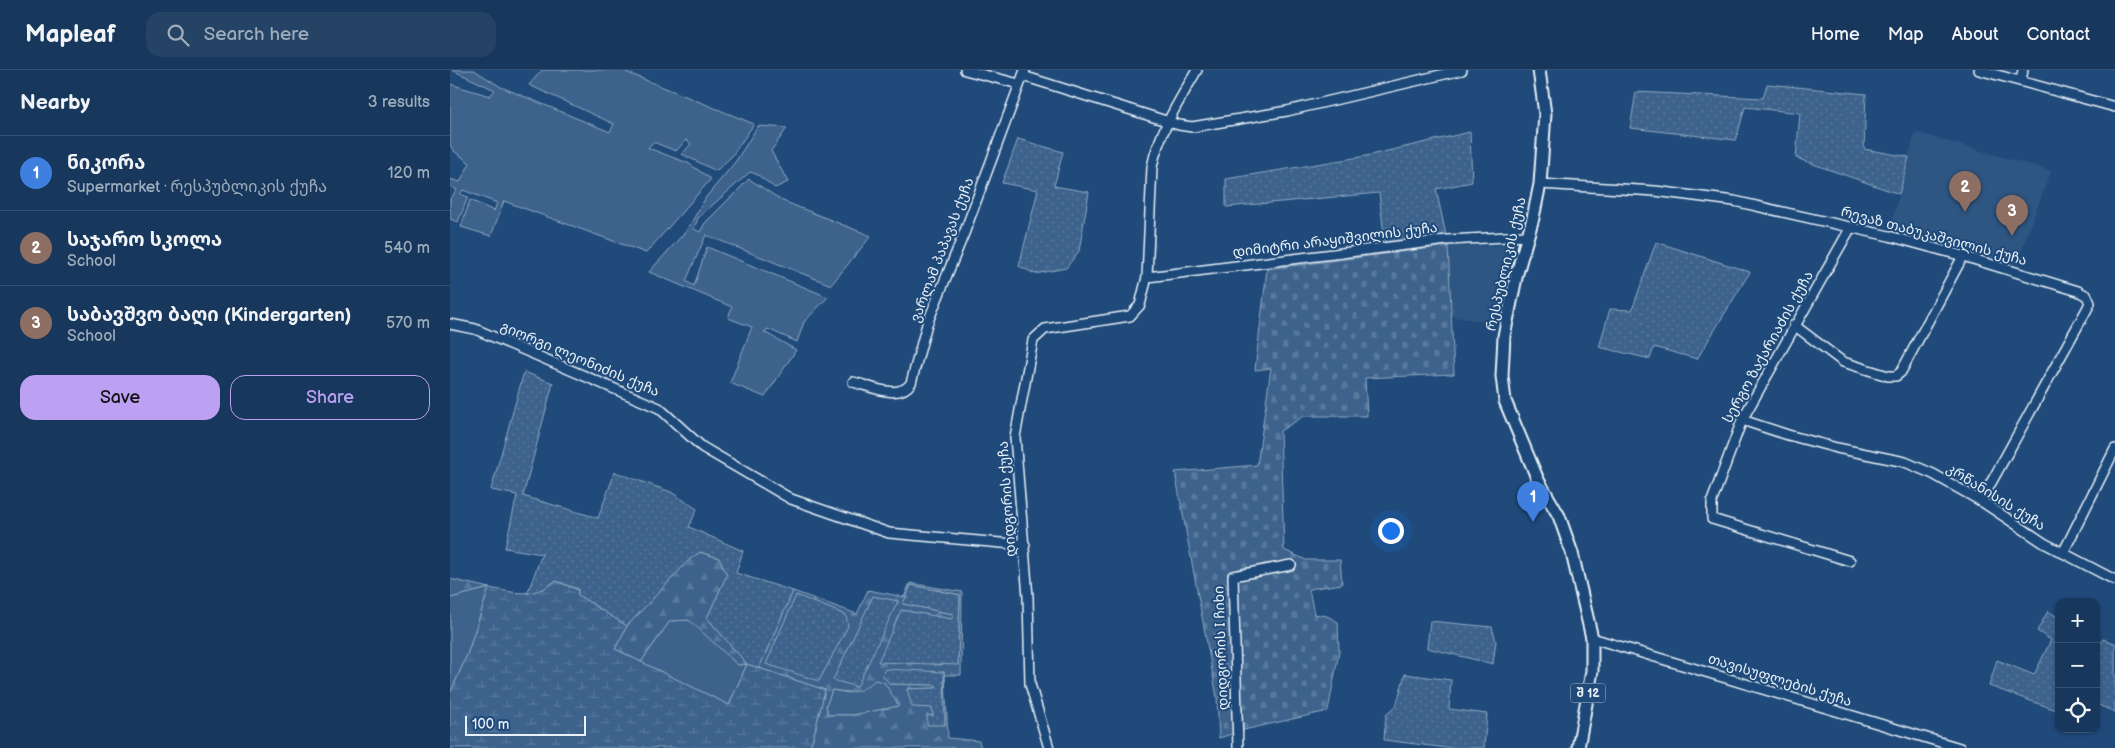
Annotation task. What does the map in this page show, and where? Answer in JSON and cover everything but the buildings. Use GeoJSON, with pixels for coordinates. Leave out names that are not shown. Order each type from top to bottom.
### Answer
{"type":"FeatureCollection","features":[{"type":"Feature","properties":{"kind":"main road","name":"რესპუბლიკის ქუჩა"},"geometry":{"type":"LineString","coordinates":[[1539,70],[1545,114],[1540,184],[1504,336],[1501,358],[1505,401],[1538,480],[1559,516],[1572,553],[1592,638],[1592,671],[1578,748]]}},
{"type":"Feature","properties":{"kind":"street"},"geometry":{"type":"LineString","coordinates":[[965,70],[1022,77],[1192,127],[1287,111],[1462,70]]}},
{"type":"Feature","properties":{"kind":"street","name":"დიდგორის ქუჩა"},"geometry":{"type":"LineString","coordinates":[[1049,748],[1030,684],[1024,544],[1015,437],[1033,340],[1045,329],[1130,316],[1140,305],[1147,277],[1152,168],[1155,151],[1168,120],[1197,70]]}},
{"type":"Feature","properties":{"kind":"street"},"geometry":{"type":"LineString","coordinates":[[1979,70],[2021,80],[2115,108]]}},
{"type":"Feature","properties":{"kind":"street"},"geometry":{"type":"LineString","coordinates":[[2021,80],[2024,70]]}},
{"type":"Feature","properties":{"kind":"street","name":"ვარლამ პაპავას ქუჩა"},"geometry":{"type":"LineString","coordinates":[[853,382],[899,393],[907,389],[911,383],[926,324],[965,231],[1022,77]]}},
{"type":"Feature","properties":{"kind":"street","name":"რევაზ თაბუკაშვილის ქუჩა"},"geometry":{"type":"LineString","coordinates":[[1540,184],[1655,191],[1734,201],[1851,227],[1963,256],[2087,296],[2090,303],[1981,501]]}},
{"type":"Feature","properties":{"kind":"street","name":"სერგო ზაქარიაძის ქუჩა"},"geometry":{"type":"LineString","coordinates":[[1850,561],[1712,519],[1712,501],[1742,420],[1851,227]]}},
{"type":"Feature","properties":{"kind":"street","name":"დიმიტრი არაყიშვილის ქუჩა"},"geometry":{"type":"LineString","coordinates":[[1147,277],[1447,240],[1527,236]]}},
{"type":"Feature","properties":{"kind":"street"},"geometry":{"type":"LineString","coordinates":[[1794,325],[1843,362],[1888,376],[1896,376],[1900,372],[1963,256]]}},
{"type":"Feature","properties":{"kind":"street","name":"გიორგი ლეონიძის ქუჩა"},"geometry":{"type":"LineString","coordinates":[[450,324],[475,328],[659,408],[702,448],[791,499],[889,533],[1024,544]]}},
{"type":"Feature","properties":{"kind":"street","name":"კრწანისის ქუჩა"},"geometry":{"type":"LineString","coordinates":[[1742,420],[1813,442],[1905,462],[1933,474],[1981,501],[2063,553],[2115,580]]}},
{"type":"Feature","properties":{"kind":"street"},"geometry":{"type":"LineString","coordinates":[[2063,553],[2115,449]]}},
{"type":"Feature","properties":{"kind":"street","name":"დიდგორის I ჩიხი"},"geometry":{"type":"LineString","coordinates":[[1238,748],[1233,576],[1291,565]]}},
{"type":"Feature","properties":{"kind":"street","name":"თავისუფლების ქუჩა"},"geometry":{"type":"LineString","coordinates":[[1592,638],[1960,748]]}},
{"type":"Feature","properties":{"kind":"shaded area"},"geometry":{"type":"Polygon","coordinates":[[[1915,132],[2051,171],[2016,264],[1890,230],[1915,132]]]}},
{"type":"Feature","properties":{"kind":"shaded area"},"geometry":{"type":"Polygon","coordinates":[[[1512,245],[1514,253],[1499,323],[1452,317],[1448,246],[1512,245]]]}},
{"type":"Feature","properties":{"kind":"green space"},"geometry":{"type":"Polygon","coordinates":[[[452,70],[474,70],[501,87],[610,132],[614,124],[529,85],[542,70],[621,70],[754,124],[732,156],[716,171],[682,154],[691,144],[686,140],[676,151],[653,142],[648,148],[688,163],[711,179],[646,253],[504,201],[491,236],[461,227],[470,200],[494,211],[497,203],[463,190],[460,194],[468,197],[458,222],[450,219],[450,199],[457,190],[450,186],[450,179],[460,182],[470,163],[454,151],[450,145],[450,84],[490,96],[495,90],[452,70]]]}},
{"type":"Feature","properties":{"kind":"green space"},"geometry":{"type":"Polygon","coordinates":[[[1767,84],[1866,94],[1864,149],[1909,157],[1899,194],[1796,158],[1800,113],[1745,107],[1736,140],[1630,128],[1636,92],[1763,98],[1767,84]]]}},
{"type":"Feature","properties":{"kind":"green space"},"geometry":{"type":"Polygon","coordinates":[[[758,126],[787,128],[771,151],[788,182],[775,188],[758,175],[750,172],[698,218],[694,229],[700,232],[705,223],[749,179],[783,201],[871,236],[831,285],[706,235],[686,281],[694,286],[707,247],[828,297],[804,322],[797,342],[768,329],[764,332],[796,350],[765,397],[730,383],[752,327],[728,318],[732,307],[649,272],[687,230],[706,197],[736,161],[758,126]]]}},
{"type":"Feature","properties":{"kind":"green space"},"geometry":{"type":"Polygon","coordinates":[[[1470,132],[1472,182],[1436,189],[1446,235],[1385,243],[1379,193],[1226,207],[1226,179],[1366,156],[1470,132]]]}},
{"type":"Feature","properties":{"kind":"green space"},"geometry":{"type":"Polygon","coordinates":[[[1018,139],[1063,152],[1054,186],[1089,192],[1079,251],[1066,268],[1035,274],[1019,266],[1038,190],[1002,183],[1018,139]]]}},
{"type":"Feature","properties":{"kind":"green space"},"geometry":{"type":"Polygon","coordinates":[[[1656,242],[1750,272],[1697,359],[1654,347],[1650,359],[1599,347],[1610,309],[1632,310],[1656,242]]]}},
{"type":"Feature","properties":{"kind":"green space"},"geometry":{"type":"Polygon","coordinates":[[[1448,246],[1454,374],[1365,378],[1367,416],[1304,416],[1280,431],[1284,550],[1306,560],[1340,560],[1342,584],[1309,589],[1314,614],[1327,616],[1338,622],[1339,652],[1328,711],[1248,729],[1219,738],[1217,697],[1175,472],[1257,465],[1271,368],[1255,370],[1267,269],[1448,246]]]}},
{"type":"Feature","properties":{"kind":"green space"},"geometry":{"type":"Polygon","coordinates":[[[524,372],[553,383],[523,496],[598,518],[615,472],[671,492],[697,509],[689,527],[743,551],[736,573],[793,591],[759,668],[747,664],[707,618],[727,575],[719,558],[700,552],[689,560],[627,626],[578,595],[578,589],[556,581],[543,589],[527,594],[542,554],[505,548],[517,495],[491,490],[524,372]]]}},
{"type":"Feature","properties":{"kind":"green space"},"geometry":{"type":"Polygon","coordinates":[[[700,552],[719,558],[727,575],[707,618],[747,664],[738,665],[689,620],[670,621],[641,662],[615,649],[627,626],[689,560],[700,552]]]}},
{"type":"Feature","properties":{"kind":"green space"},"geometry":{"type":"Polygon","coordinates":[[[450,579],[489,588],[450,598],[450,579]]]}},
{"type":"Feature","properties":{"kind":"green space"},"geometry":{"type":"Polygon","coordinates":[[[556,581],[578,590],[578,595],[627,626],[615,649],[729,705],[747,664],[825,690],[809,748],[450,748],[450,694],[467,655],[489,588],[523,593],[538,590],[556,581]]]}},
{"type":"Feature","properties":{"kind":"green space"},"geometry":{"type":"Polygon","coordinates":[[[910,583],[962,592],[961,675],[945,675],[948,738],[979,741],[981,748],[809,748],[825,690],[759,668],[793,591],[857,614],[868,590],[904,597],[910,583]],[[911,585],[903,604],[953,614],[952,620],[901,610],[958,665],[960,595],[911,585]],[[944,672],[890,684],[936,685],[936,688],[908,689],[932,707],[933,716],[927,715],[945,725],[944,672]],[[875,680],[855,691],[832,690],[826,706],[828,715],[853,715],[899,706],[884,682],[875,680]]]}},
{"type":"Feature","properties":{"kind":"green space"},"geometry":{"type":"Polygon","coordinates":[[[911,585],[960,595],[958,665],[878,662],[901,610],[952,619],[953,614],[903,604],[911,585]]]}},
{"type":"Feature","properties":{"kind":"green space"},"geometry":{"type":"Polygon","coordinates":[[[489,588],[467,655],[450,694],[450,598],[489,588]]]}},
{"type":"Feature","properties":{"kind":"green space"},"geometry":{"type":"Polygon","coordinates":[[[796,595],[846,615],[848,626],[819,681],[766,664],[796,595]]]}},
{"type":"Feature","properties":{"kind":"green space"},"geometry":{"type":"Polygon","coordinates":[[[873,596],[898,601],[857,687],[833,680],[873,596]]]}},
{"type":"Feature","properties":{"kind":"green space"},"geometry":{"type":"Polygon","coordinates":[[[2048,611],[2055,615],[2055,710],[1989,686],[1997,660],[2034,675],[2051,640],[2037,631],[2048,611]]]}},
{"type":"Feature","properties":{"kind":"green space"},"geometry":{"type":"Polygon","coordinates":[[[690,620],[738,665],[747,664],[729,705],[641,662],[670,621],[690,620]]]}},
{"type":"Feature","properties":{"kind":"green space"},"geometry":{"type":"Polygon","coordinates":[[[1430,621],[1492,627],[1496,641],[1493,664],[1427,648],[1430,621]]]}},
{"type":"Feature","properties":{"kind":"green space"},"geometry":{"type":"Polygon","coordinates":[[[2103,639],[2115,643],[2115,712],[2100,706],[2100,643],[2103,639]]]}},
{"type":"Feature","properties":{"kind":"green space"},"geometry":{"type":"Polygon","coordinates":[[[885,669],[944,672],[945,725],[927,725],[927,715],[933,716],[932,708],[912,707],[907,689],[936,688],[936,685],[890,684],[882,675],[885,669]]]}},
{"type":"Feature","properties":{"kind":"green space"},"geometry":{"type":"Polygon","coordinates":[[[1405,674],[1451,680],[1449,709],[1487,714],[1484,748],[1447,748],[1384,740],[1386,715],[1396,706],[1405,674]]]}},
{"type":"Feature","properties":{"kind":"green space"},"geometry":{"type":"Polygon","coordinates":[[[875,680],[884,682],[900,706],[853,715],[828,715],[826,706],[832,690],[849,693],[875,680]]]}},
{"type":"Feature","properties":{"kind":"place","name":"საჯარო სკოლა"},"geometry":{"type":"Point","coordinates":[1965,212]}},
{"type":"Feature","properties":{"kind":"place","name":"საბავშვო ბაღი (Kindergarten)"},"geometry":{"type":"Point","coordinates":[2012,236]}},
{"type":"Feature","properties":{"kind":"place","name":"ნიკორა"},"geometry":{"type":"Point","coordinates":[1533,522]}}]}
